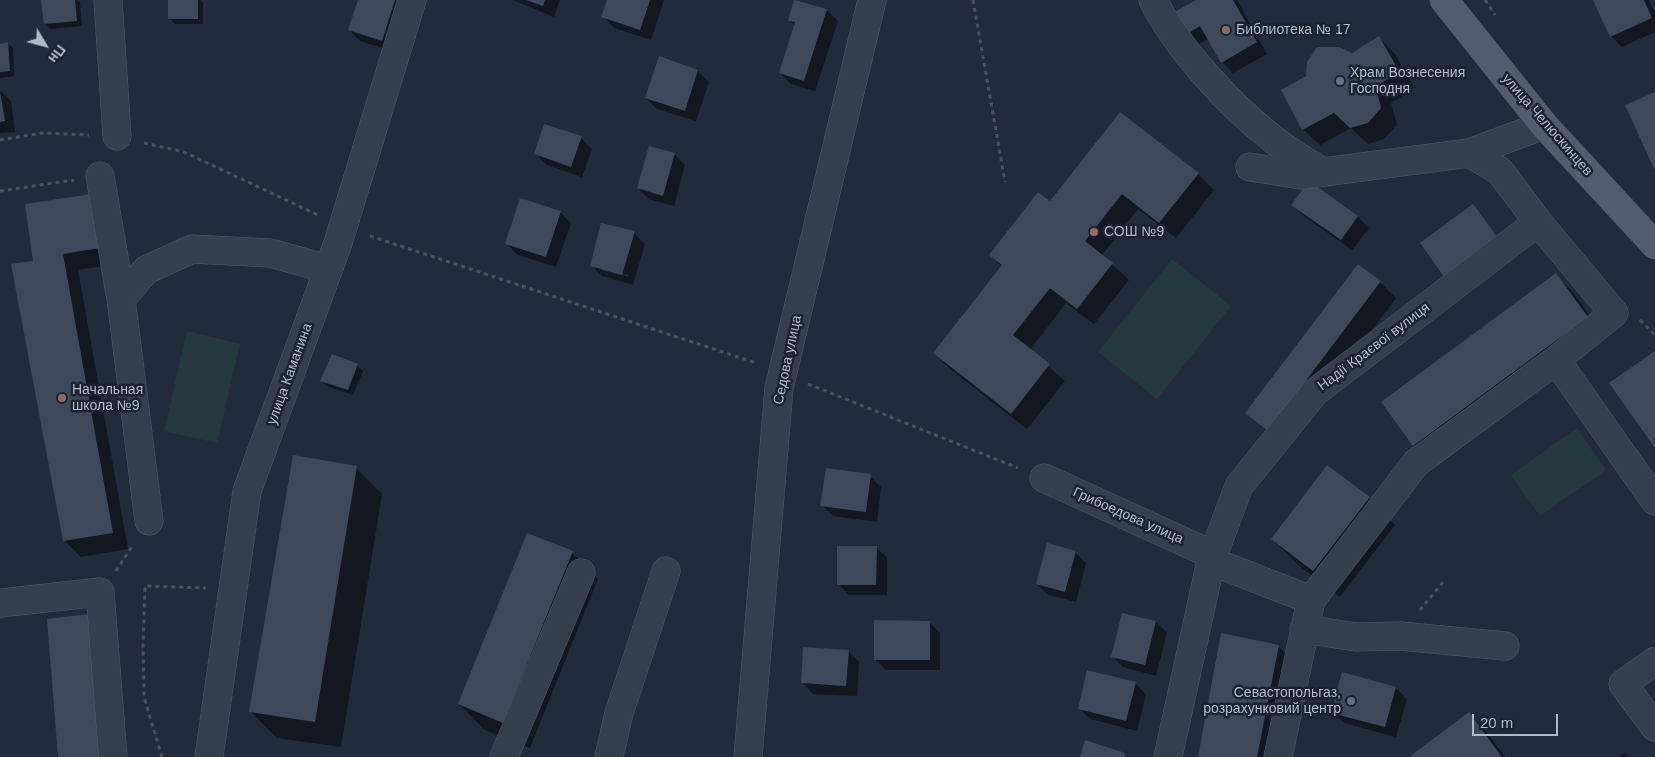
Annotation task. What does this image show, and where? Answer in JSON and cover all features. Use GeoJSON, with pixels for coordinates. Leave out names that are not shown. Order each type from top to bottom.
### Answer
{"type":"FeatureCollection","features":[{"type":"Feature","properties":{"kind":"main road","name":"улица Челюскинцев"},"geometry":{"type":"LineString","coordinates":[[1444,0],[1544,125],[1655,244]]}},
{"type":"Feature","properties":{"kind":"street"},"geometry":{"type":"LineString","coordinates":[[108,0],[117,136]]}},
{"type":"Feature","properties":{"kind":"street","name":"улица Каманина"},"geometry":{"type":"LineString","coordinates":[[209,757],[247,490],[328,270],[412,0]]}},
{"type":"Feature","properties":{"kind":"street","name":"Седова улица"},"geometry":{"type":"LineString","coordinates":[[748,757],[779,388],[872,0]]}},
{"type":"Feature","properties":{"kind":"street"},"geometry":{"type":"LineString","coordinates":[[1153,0],[1163,20],[1215,86],[1272,139],[1321,171]]}},
{"type":"Feature","properties":{"kind":"street"},"geometry":{"type":"LineString","coordinates":[[1250,168],[1301,175],[1469,153],[1544,125]]}},
{"type":"Feature","properties":{"kind":"street"},"geometry":{"type":"LineString","coordinates":[[1278,757],[1311,600],[1416,464],[1556,360],[1614,313],[1538,222],[1500,171],[1469,153]]}},
{"type":"Feature","properties":{"kind":"street"},"geometry":{"type":"LineString","coordinates":[[100,176],[121,299],[148,521]]}},
{"type":"Feature","properties":{"kind":"street","name":"Надії Краєвої вулиця"},"geometry":{"type":"LineString","coordinates":[[1168,757],[1212,558],[1239,486],[1315,392],[1538,222]]}},
{"type":"Feature","properties":{"kind":"street"},"geometry":{"type":"LineString","coordinates":[[121,299],[146,270],[192,249],[270,253],[328,270]]}},
{"type":"Feature","properties":{"kind":"street"},"geometry":{"type":"LineString","coordinates":[[1556,360],[1655,501]]}},
{"type":"Feature","properties":{"kind":"street","name":"Грибоедова улица"},"geometry":{"type":"LineString","coordinates":[[1044,478],[1212,558],[1311,600]]}},
{"type":"Feature","properties":{"kind":"street"},"geometry":{"type":"LineString","coordinates":[[609,757],[619,713],[666,571]]}},
{"type":"Feature","properties":{"kind":"street"},"geometry":{"type":"LineString","coordinates":[[504,757],[581,573]]}},
{"type":"Feature","properties":{"kind":"street"},"geometry":{"type":"LineString","coordinates":[[0,603],[100,592],[113,757]]}},
{"type":"Feature","properties":{"kind":"street"},"geometry":{"type":"LineString","coordinates":[[1304,629],[1356,638],[1400,636],[1505,646]]}},
{"type":"Feature","properties":{"kind":"street"},"geometry":{"type":"LineString","coordinates":[[1655,661],[1616,686],[1655,727]]}},
{"type":"Feature","properties":{"kind":"path"},"geometry":{"type":"LineString","coordinates":[[973,0],[1005,182]]}},
{"type":"Feature","properties":{"kind":"path"},"geometry":{"type":"LineString","coordinates":[[0,140],[43,134],[117,136],[184,152],[342,227],[783,371],[798,380],[1044,478]]}},
{"type":"Feature","properties":{"kind":"path"},"geometry":{"type":"LineString","coordinates":[[0,191],[100,176]]}},
{"type":"Feature","properties":{"kind":"path"},"geometry":{"type":"LineString","coordinates":[[100,592],[148,521]]}},
{"type":"Feature","properties":{"kind":"path"},"geometry":{"type":"LineString","coordinates":[[162,757],[144,697],[145,586],[202,588]]}},
{"type":"Feature","properties":{"kind":"green space"},"geometry":{"type":"Polygon","coordinates":[[[1172,259],[1231,306],[1157,399],[1098,352],[1172,259]]]}},
{"type":"Feature","properties":{"kind":"green space"},"geometry":{"type":"Polygon","coordinates":[[[187,331],[240,344],[217,443],[164,431],[187,331]]]}},
{"type":"Feature","properties":{"kind":"green space"},"geometry":{"type":"Polygon","coordinates":[[[1577,428],[1606,470],[1540,516],[1511,475],[1577,428]]]}},
{"type":"Feature","properties":{"kind":"building"},"geometry":{"type":"Polygon","coordinates":[[[41,0],[75,0],[77,21],[44,24],[41,0]]]}},
{"type":"Feature","properties":{"kind":"building"},"geometry":{"type":"Polygon","coordinates":[[[168,0],[198,0],[198,19],[168,19],[168,0]]]}},
{"type":"Feature","properties":{"kind":"building"},"geometry":{"type":"Polygon","coordinates":[[[358,0],[395,0],[382,41],[348,30],[358,0]]]}},
{"type":"Feature","properties":{"kind":"building"},"geometry":{"type":"Polygon","coordinates":[[[526,0],[545,0],[543,6],[526,0]]]}},
{"type":"Feature","properties":{"kind":"building"},"geometry":{"type":"Polygon","coordinates":[[[607,0],[650,0],[640,30],[601,17],[607,0]]]}},
{"type":"Feature","properties":{"kind":"building"},"geometry":{"type":"Polygon","coordinates":[[[794,0],[827,9],[804,81],[779,73],[795,22],[788,21],[794,0]]]}},
{"type":"Feature","properties":{"kind":"building","name":"Библиотека № 17"},"geometry":{"type":"Polygon","coordinates":[[[1196,0],[1233,0],[1257,42],[1221,63],[1200,26],[1185,35],[1173,13],[1196,0]]]}},
{"type":"Feature","properties":{"kind":"building"},"geometry":{"type":"Polygon","coordinates":[[[1593,0],[1644,0],[1652,18],[1610,37],[1593,0]]]}},
{"type":"Feature","properties":{"kind":"building","name":"Храм Вознесения Господня"},"geometry":{"type":"Polygon","coordinates":[[[1379,36],[1399,71],[1376,87],[1381,108],[1368,123],[1350,128],[1334,113],[1302,130],[1281,90],[1306,76],[1307,62],[1317,47],[1339,47],[1352,53],[1379,36]]]}},
{"type":"Feature","properties":{"kind":"building"},"geometry":{"type":"Polygon","coordinates":[[[8,42],[10,71],[0,72],[0,44],[8,42]]]}},
{"type":"Feature","properties":{"kind":"building"},"geometry":{"type":"Polygon","coordinates":[[[659,56],[698,70],[685,111],[645,98],[659,56]]]}},
{"type":"Feature","properties":{"kind":"building"},"geometry":{"type":"Polygon","coordinates":[[[0,92],[5,121],[0,122],[0,92]]]}},
{"type":"Feature","properties":{"kind":"building"},"geometry":{"type":"Polygon","coordinates":[[[1655,92],[1655,171],[1625,105],[1655,92]]]}},
{"type":"Feature","properties":{"kind":"building","name":"СОШ №9"},"geometry":{"type":"Polygon","coordinates":[[[1120,112],[1199,173],[1159,223],[1122,194],[1085,241],[1113,263],[1077,309],[1050,288],[1013,335],[1050,364],[1011,414],[933,353],[1002,265],[989,255],[1038,192],[1050,201],[1120,112]]]}},
{"type":"Feature","properties":{"kind":"building"},"geometry":{"type":"Polygon","coordinates":[[[544,124],[582,136],[571,167],[534,154],[544,124]]]}},
{"type":"Feature","properties":{"kind":"building"},"geometry":{"type":"Polygon","coordinates":[[[649,146],[675,153],[663,196],[637,188],[649,146]]]}},
{"type":"Feature","properties":{"kind":"building"},"geometry":{"type":"Polygon","coordinates":[[[1309,181],[1358,216],[1341,240],[1291,205],[1309,181]]]}},
{"type":"Feature","properties":{"kind":"building","name":"Начальная школа №9"},"geometry":{"type":"Polygon","coordinates":[[[92,194],[100,248],[63,254],[113,533],[63,541],[11,264],[33,261],[25,204],[92,194]]]}},
{"type":"Feature","properties":{"kind":"building"},"geometry":{"type":"Polygon","coordinates":[[[520,198],[561,211],[546,257],[505,244],[520,198]]]}},
{"type":"Feature","properties":{"kind":"building"},"geometry":{"type":"Polygon","coordinates":[[[1473,204],[1498,238],[1445,278],[1420,243],[1473,204]]]}},
{"type":"Feature","properties":{"kind":"building"},"geometry":{"type":"Polygon","coordinates":[[[601,223],[635,231],[622,275],[590,266],[601,223]]]}},
{"type":"Feature","properties":{"kind":"building"},"geometry":{"type":"Polygon","coordinates":[[[1358,264],[1381,281],[1268,431],[1245,413],[1358,264]]]}},
{"type":"Feature","properties":{"kind":"building"},"geometry":{"type":"Polygon","coordinates":[[[1556,273],[1588,317],[1413,446],[1381,402],[1556,273]]]}},
{"type":"Feature","properties":{"kind":"building"},"geometry":{"type":"Polygon","coordinates":[[[1655,351],[1655,448],[1609,383],[1655,351]]]}},
{"type":"Feature","properties":{"kind":"building"},"geometry":{"type":"Polygon","coordinates":[[[332,354],[358,364],[348,390],[320,381],[332,354]]]}},
{"type":"Feature","properties":{"kind":"building"},"geometry":{"type":"Polygon","coordinates":[[[293,455],[357,466],[315,722],[249,712],[293,455]]]}},
{"type":"Feature","properties":{"kind":"building"},"geometry":{"type":"Polygon","coordinates":[[[1327,465],[1370,497],[1313,571],[1271,539],[1327,465]]]}},
{"type":"Feature","properties":{"kind":"building"},"geometry":{"type":"Polygon","coordinates":[[[826,468],[871,474],[866,512],[820,506],[826,468]]]}},
{"type":"Feature","properties":{"kind":"building"},"geometry":{"type":"Polygon","coordinates":[[[527,533],[573,551],[503,723],[458,704],[527,533]]]}},
{"type":"Feature","properties":{"kind":"building"},"geometry":{"type":"Polygon","coordinates":[[[1047,543],[1076,551],[1065,592],[1036,584],[1047,543]]]}},
{"type":"Feature","properties":{"kind":"building"},"geometry":{"type":"Polygon","coordinates":[[[837,546],[877,546],[876,585],[837,585],[837,546]]]}},
{"type":"Feature","properties":{"kind":"building"},"geometry":{"type":"Polygon","coordinates":[[[1122,613],[1156,621],[1145,665],[1111,657],[1122,613]]]}},
{"type":"Feature","properties":{"kind":"building"},"geometry":{"type":"Polygon","coordinates":[[[89,614],[100,757],[58,757],[47,619],[89,614]]]}},
{"type":"Feature","properties":{"kind":"building"},"geometry":{"type":"Polygon","coordinates":[[[874,620],[930,621],[930,660],[874,660],[874,620]]]}},
{"type":"Feature","properties":{"kind":"building"},"geometry":{"type":"Polygon","coordinates":[[[1221,633],[1279,645],[1257,757],[1198,757],[1221,633]]]}},
{"type":"Feature","properties":{"kind":"building"},"geometry":{"type":"Polygon","coordinates":[[[803,647],[849,650],[846,686],[801,683],[803,647]]]}},
{"type":"Feature","properties":{"kind":"building"},"geometry":{"type":"Polygon","coordinates":[[[1087,670],[1136,682],[1126,721],[1078,709],[1087,670]]]}},
{"type":"Feature","properties":{"kind":"building"},"geometry":{"type":"Polygon","coordinates":[[[1342,672],[1396,687],[1385,727],[1331,713],[1342,672]]]}},
{"type":"Feature","properties":{"kind":"building"},"geometry":{"type":"Polygon","coordinates":[[[1469,712],[1502,757],[1409,757],[1469,712]]]}},
{"type":"Feature","properties":{"kind":"building"},"geometry":{"type":"Polygon","coordinates":[[[1085,740],[1125,753],[1124,757],[1080,757],[1085,740]]]}},
{"type":"Feature","properties":{"kind":"place","name":"Библиотека № 17"},"geometry":{"type":"Point","coordinates":[1226,30]}},
{"type":"Feature","properties":{"kind":"place","name":"Храм Вознесения Господня"},"geometry":{"type":"Point","coordinates":[1340,81]}},
{"type":"Feature","properties":{"kind":"place","name":"СОШ №9"},"geometry":{"type":"Point","coordinates":[1094,232]}},
{"type":"Feature","properties":{"kind":"place","name":"Начальная школа №9"},"geometry":{"type":"Point","coordinates":[62,398]}},
{"type":"Feature","properties":{"kind":"place","name":"Севастопольгаз, розрахунковий центр"},"geometry":{"type":"Point","coordinates":[1351,701]}}]}
